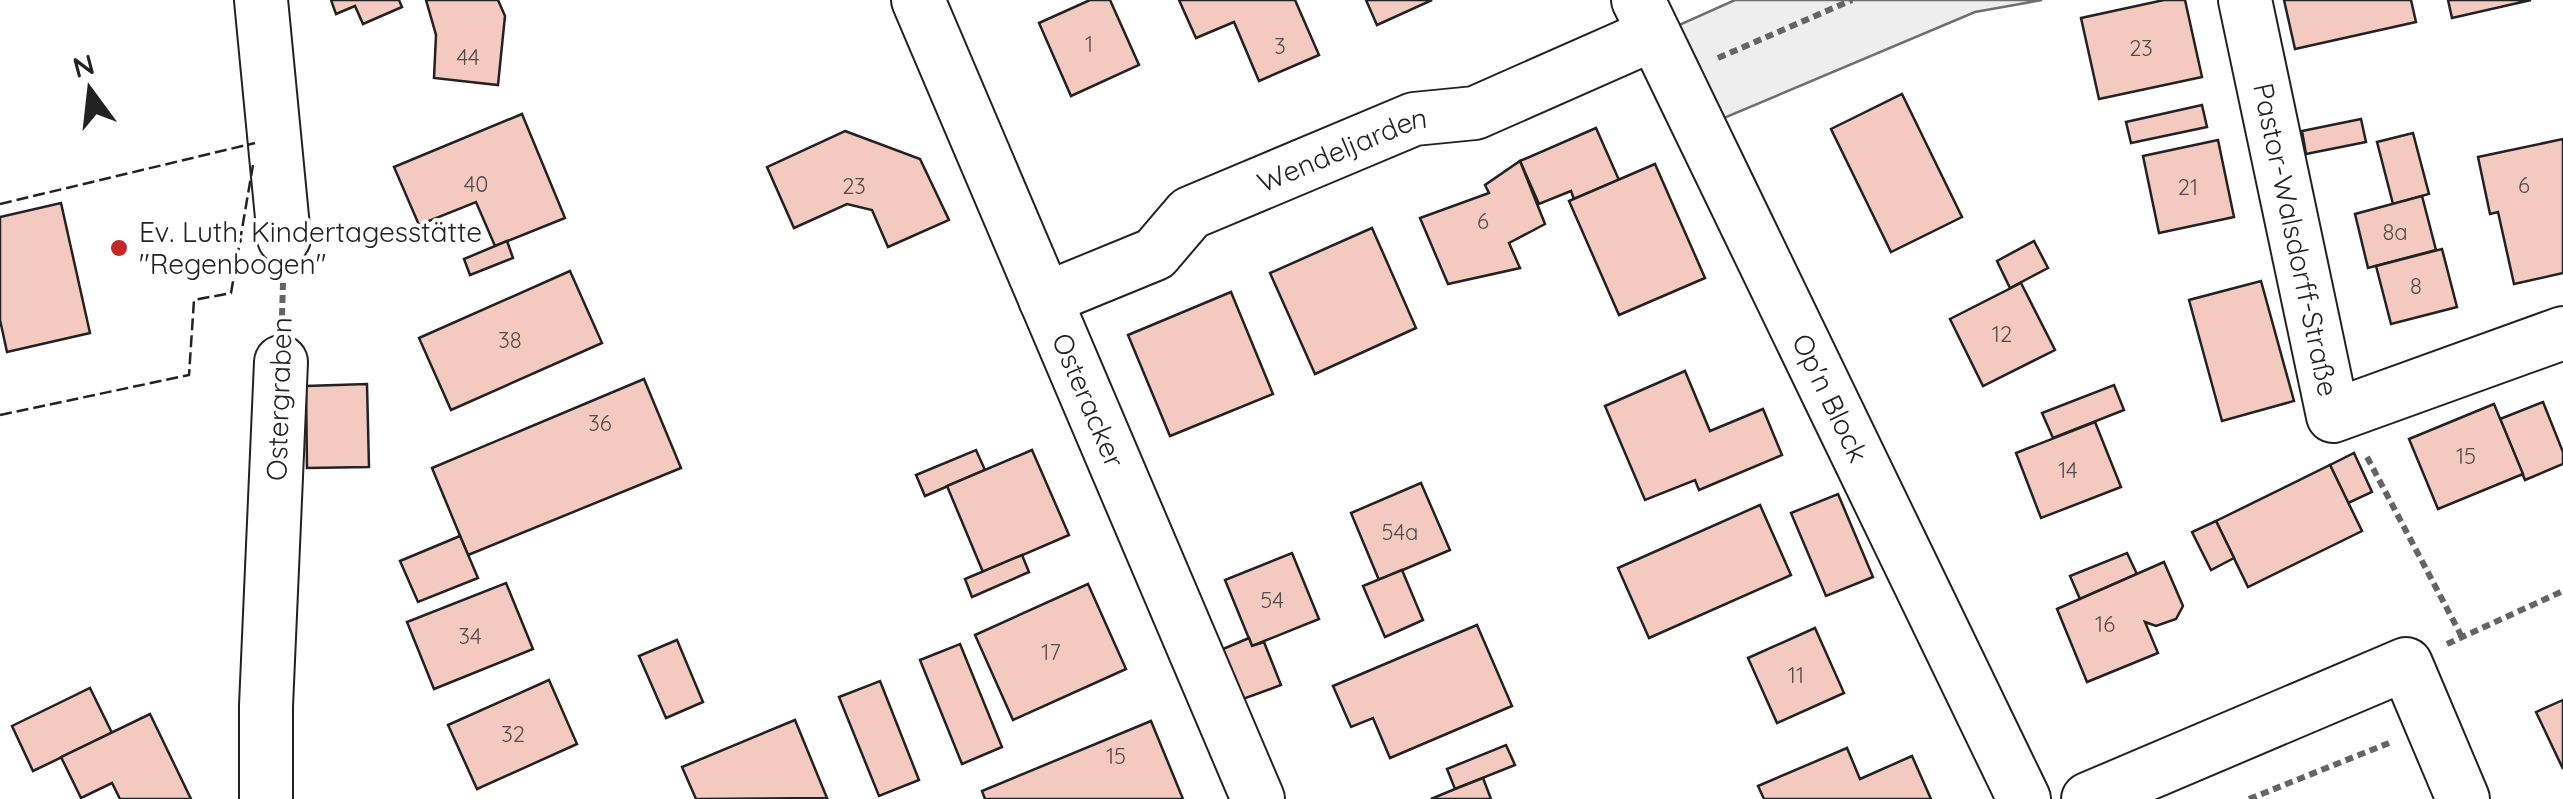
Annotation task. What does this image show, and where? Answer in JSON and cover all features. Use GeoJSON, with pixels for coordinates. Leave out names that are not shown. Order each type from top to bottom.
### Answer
{"type":"FeatureCollection","features":[{"type":"Feature","properties":{"kind":"street"},"geometry":{"type":"LineString","coordinates":[[261,0],[284,238]]}},
{"type":"Feature","properties":{"kind":"street","name":"Osteracker"},"geometry":{"type":"LineString","coordinates":[[918,0],[1258,799]]}},
{"type":"Feature","properties":{"kind":"street","name":"Pastor-Walsdorff-Straße"},"geometry":{"type":"LineString","coordinates":[[2245,0],[2333,416],[2563,333]]}},
{"type":"Feature","properties":{"kind":"street","name":"Wendeljarden"},"geometry":{"type":"LineString","coordinates":[[1045,298],[1154,254],[1190,213],[1414,119],[1476,112],[1656,37]]}},
{"type":"Feature","properties":{"kind":"street","name":"Op'n Block"},"geometry":{"type":"LineString","coordinates":[[1656,37],[2024,799]]}},
{"type":"Feature","properties":{"kind":"street","name":"Ostergraben"},"geometry":{"type":"LineString","coordinates":[[266,799],[266,706],[281,362]]}},
{"type":"Feature","properties":{"kind":"street"},"geometry":{"type":"LineString","coordinates":[[2088,799],[2406,664],[2463,799]]}},
{"type":"Feature","properties":{"kind":"path"},"geometry":{"type":"LineString","coordinates":[[1656,37],[1852,0]]}},
{"type":"Feature","properties":{"kind":"path","name":"Ostergraben"},"geometry":{"type":"LineString","coordinates":[[281,362],[284,238]]}},
{"type":"Feature","properties":{"kind":"path"},"geometry":{"type":"LineString","coordinates":[[2333,416],[2364,450],[2462,637]]}},
{"type":"Feature","properties":{"kind":"path"},"geometry":{"type":"LineString","coordinates":[[2406,664],[2563,590]]}},
{"type":"Feature","properties":{"kind":"path"},"geometry":{"type":"LineString","coordinates":[[2249,799],[2432,726]]}},
{"type":"Feature","properties":{"kind":"shaded area"},"geometry":{"type":"Polygon","coordinates":[[[1735,0],[2042,0],[1975,12],[1717,121],[1670,29],[1735,0]]]}},
{"type":"Feature","properties":{"kind":"building"},"geometry":{"type":"Polygon","coordinates":[[[331,0],[399,0],[402,7],[363,24],[355,6],[336,14],[331,0]]]}},
{"type":"Feature","properties":{"kind":"building"},"geometry":{"type":"Polygon","coordinates":[[[426,0],[498,0],[505,16],[498,85],[434,78],[436,35],[426,0]]]}},
{"type":"Feature","properties":{"kind":"building"},"geometry":{"type":"Polygon","coordinates":[[[1090,0],[1110,0],[1139,65],[1071,96],[1039,23],[1090,0]]]}},
{"type":"Feature","properties":{"kind":"building"},"geometry":{"type":"Polygon","coordinates":[[[1179,0],[1295,0],[1319,55],[1259,81],[1234,22],[1196,38],[1179,0]]]}},
{"type":"Feature","properties":{"kind":"building"},"geometry":{"type":"Polygon","coordinates":[[[1366,0],[1432,0],[1377,25],[1366,0]]]}},
{"type":"Feature","properties":{"kind":"building"},"geometry":{"type":"Polygon","coordinates":[[[2164,0],[2185,0],[2202,77],[2099,99],[2081,18],[2164,0]]]}},
{"type":"Feature","properties":{"kind":"building"},"geometry":{"type":"Polygon","coordinates":[[[2284,0],[2411,0],[2416,22],[2295,49],[2284,0]]]}},
{"type":"Feature","properties":{"kind":"building"},"geometry":{"type":"Polygon","coordinates":[[[2448,0],[2531,0],[2452,18],[2448,0]]]}},
{"type":"Feature","properties":{"kind":"building"},"geometry":{"type":"Polygon","coordinates":[[[1902,94],[1962,217],[1891,252],[1831,129],[1902,94]]]}},
{"type":"Feature","properties":{"kind":"building"},"geometry":{"type":"Polygon","coordinates":[[[2202,105],[2207,127],[2131,143],[2126,122],[2202,105]]]}},
{"type":"Feature","properties":{"kind":"building"},"geometry":{"type":"Polygon","coordinates":[[[522,114],[565,218],[495,246],[476,202],[419,225],[394,167],[522,114]]]}},
{"type":"Feature","properties":{"kind":"building"},"geometry":{"type":"Polygon","coordinates":[[[2361,119],[2366,142],[2306,154],[2302,131],[2361,119]]]}},
{"type":"Feature","properties":{"kind":"building"},"geometry":{"type":"Polygon","coordinates":[[[1596,128],[1619,180],[1574,199],[1571,191],[1539,204],[1520,161],[1596,128]]]}},
{"type":"Feature","properties":{"kind":"building"},"geometry":{"type":"Polygon","coordinates":[[[845,131],[920,159],[949,220],[888,247],[872,210],[847,204],[794,228],[767,167],[845,131]]]}},
{"type":"Feature","properties":{"kind":"building"},"geometry":{"type":"Polygon","coordinates":[[[2413,133],[2429,194],[2393,204],[2377,142],[2413,133]]]}},
{"type":"Feature","properties":{"kind":"building"},"geometry":{"type":"Polygon","coordinates":[[[2563,139],[2563,273],[2514,284],[2498,212],[2490,214],[2478,157],[2563,139]]]}},
{"type":"Feature","properties":{"kind":"building"},"geometry":{"type":"Polygon","coordinates":[[[2218,140],[2234,217],[2159,233],[2143,156],[2218,140]]]}},
{"type":"Feature","properties":{"kind":"building"},"geometry":{"type":"Polygon","coordinates":[[[1520,161],[1545,224],[1509,243],[1520,268],[1448,284],[1420,218],[1489,193],[1485,185],[1520,161]]]}},
{"type":"Feature","properties":{"kind":"building"},"geometry":{"type":"Polygon","coordinates":[[[1655,164],[1705,278],[1619,315],[1569,201],[1655,164]]]}},
{"type":"Feature","properties":{"kind":"building"},"geometry":{"type":"Polygon","coordinates":[[[2422,196],[2436,250],[2368,268],[2355,214],[2422,196]]]}},
{"type":"Feature","properties":{"kind":"building"},"geometry":{"type":"Polygon","coordinates":[[[61,203],[90,333],[7,352],[0,320],[0,217],[61,203]]]}},
{"type":"Feature","properties":{"kind":"building"},"geometry":{"type":"Polygon","coordinates":[[[1372,228],[1416,328],[1315,374],[1270,273],[1372,228]]]}},
{"type":"Feature","properties":{"kind":"building"},"geometry":{"type":"Polygon","coordinates":[[[507,241],[513,258],[470,275],[464,259],[507,241]]]}},
{"type":"Feature","properties":{"kind":"building"},"geometry":{"type":"Polygon","coordinates":[[[2034,241],[2048,268],[2010,288],[1997,261],[2034,241]]]}},
{"type":"Feature","properties":{"kind":"building"},"geometry":{"type":"Polygon","coordinates":[[[2442,249],[2457,307],[2391,324],[2376,266],[2442,249]]]}},
{"type":"Feature","properties":{"kind":"building"},"geometry":{"type":"Polygon","coordinates":[[[570,271],[602,343],[451,410],[419,338],[570,271]]]}},
{"type":"Feature","properties":{"kind":"building"},"geometry":{"type":"Polygon","coordinates":[[[2261,281],[2294,401],[2222,421],[2189,300],[2261,281]]]}},
{"type":"Feature","properties":{"kind":"building"},"geometry":{"type":"Polygon","coordinates":[[[2021,283],[2055,350],[1983,386],[1950,319],[2021,283]]]}},
{"type":"Feature","properties":{"kind":"building"},"geometry":{"type":"Polygon","coordinates":[[[1231,292],[1273,394],[1170,436],[1128,335],[1231,292]]]}},
{"type":"Feature","properties":{"kind":"building"},"geometry":{"type":"Polygon","coordinates":[[[1685,371],[1710,431],[1763,409],[1782,455],[1699,490],[1695,480],[1645,500],[1605,406],[1685,371]]]}},
{"type":"Feature","properties":{"kind":"building"},"geometry":{"type":"Polygon","coordinates":[[[644,379],[681,468],[468,555],[432,468],[644,379]]]}},
{"type":"Feature","properties":{"kind":"building"},"geometry":{"type":"Polygon","coordinates":[[[367,384],[369,467],[307,468],[306,386],[367,384]]]}},
{"type":"Feature","properties":{"kind":"building"},"geometry":{"type":"Polygon","coordinates":[[[2114,385],[2124,410],[2053,438],[2042,413],[2114,385]]]}},
{"type":"Feature","properties":{"kind":"building"},"geometry":{"type":"Polygon","coordinates":[[[2543,402],[2563,452],[2563,464],[2525,480],[2500,419],[2543,402]]]}},
{"type":"Feature","properties":{"kind":"building"},"geometry":{"type":"Polygon","coordinates":[[[2494,404],[2523,474],[2438,509],[2409,439],[2494,404]]]}},
{"type":"Feature","properties":{"kind":"building"},"geometry":{"type":"Polygon","coordinates":[[[2095,422],[2121,487],[2041,518],[2016,453],[2095,422]]]}},
{"type":"Feature","properties":{"kind":"building"},"geometry":{"type":"Polygon","coordinates":[[[976,450],[985,470],[925,496],[916,475],[976,450]]]}},
{"type":"Feature","properties":{"kind":"building"},"geometry":{"type":"Polygon","coordinates":[[[1032,450],[1069,535],[983,572],[947,486],[1032,450]]]}},
{"type":"Feature","properties":{"kind":"building"},"geometry":{"type":"Polygon","coordinates":[[[2354,453],[2372,492],[2348,503],[2330,465],[2354,453]]]}},
{"type":"Feature","properties":{"kind":"building"},"geometry":{"type":"Polygon","coordinates":[[[2330,465],[2362,531],[2248,587],[2216,521],[2330,465]]]}},
{"type":"Feature","properties":{"kind":"building"},"geometry":{"type":"Polygon","coordinates":[[[1421,483],[1450,550],[1379,580],[1351,513],[1421,483]]]}},
{"type":"Feature","properties":{"kind":"building"},"geometry":{"type":"Polygon","coordinates":[[[1838,494],[1873,577],[1826,596],[1791,513],[1838,494]]]}},
{"type":"Feature","properties":{"kind":"building"},"geometry":{"type":"Polygon","coordinates":[[[1760,505],[1791,575],[1649,638],[1618,568],[1760,505]]]}},
{"type":"Feature","properties":{"kind":"building"},"geometry":{"type":"Polygon","coordinates":[[[2216,521],[2234,558],[2211,570],[2192,532],[2216,521]]]}},
{"type":"Feature","properties":{"kind":"building"},"geometry":{"type":"Polygon","coordinates":[[[460,536],[478,578],[418,602],[400,561],[460,536]]]}},
{"type":"Feature","properties":{"kind":"building"},"geometry":{"type":"Polygon","coordinates":[[[1292,553],[1319,619],[1252,646],[1225,580],[1292,553]]]}},
{"type":"Feature","properties":{"kind":"building"},"geometry":{"type":"Polygon","coordinates":[[[2127,553],[2137,574],[2080,599],[2070,576],[2127,553]]]}},
{"type":"Feature","properties":{"kind":"building"},"geometry":{"type":"Polygon","coordinates":[[[1022,555],[1029,572],[972,597],[965,579],[1022,555]]]}},
{"type":"Feature","properties":{"kind":"building"},"geometry":{"type":"Polygon","coordinates":[[[2164,562],[2183,606],[2176,619],[2156,626],[2145,622],[2158,653],[2087,682],[2057,609],[2164,562]]]}},
{"type":"Feature","properties":{"kind":"building"},"geometry":{"type":"Polygon","coordinates":[[[1402,570],[1423,620],[1385,637],[1363,586],[1402,570]]]}},
{"type":"Feature","properties":{"kind":"building"},"geometry":{"type":"Polygon","coordinates":[[[506,583],[533,649],[434,689],[407,622],[506,583]]]}},
{"type":"Feature","properties":{"kind":"building"},"geometry":{"type":"Polygon","coordinates":[[[1088,584],[1126,669],[1013,720],[975,635],[1088,584]]]}},
{"type":"Feature","properties":{"kind":"building"},"geometry":{"type":"Polygon","coordinates":[[[1477,625],[1512,706],[1390,758],[1373,718],[1351,727],[1333,686],[1477,625]]]}},
{"type":"Feature","properties":{"kind":"building"},"geometry":{"type":"Polygon","coordinates":[[[1815,628],[1844,693],[1777,723],[1748,658],[1815,628]]]}},
{"type":"Feature","properties":{"kind":"building"},"geometry":{"type":"Polygon","coordinates":[[[1249,638],[1252,646],[1264,642],[1281,685],[1243,699],[1223,649],[1249,638]]]}},
{"type":"Feature","properties":{"kind":"building"},"geometry":{"type":"Polygon","coordinates":[[[677,640],[703,702],[666,718],[639,656],[677,640]]]}},
{"type":"Feature","properties":{"kind":"building"},"geometry":{"type":"Polygon","coordinates":[[[960,644],[1002,747],[962,764],[920,660],[960,644]]]}},
{"type":"Feature","properties":{"kind":"building"},"geometry":{"type":"Polygon","coordinates":[[[549,680],[577,744],[477,789],[448,725],[549,680]]]}},
{"type":"Feature","properties":{"kind":"building"},"geometry":{"type":"Polygon","coordinates":[[[880,681],[919,780],[879,796],[839,697],[880,681]]]}},
{"type":"Feature","properties":{"kind":"building"},"geometry":{"type":"Polygon","coordinates":[[[90,688],[112,733],[33,771],[12,726],[90,688]]]}},
{"type":"Feature","properties":{"kind":"building"},"geometry":{"type":"Polygon","coordinates":[[[2563,700],[2563,769],[2536,712],[2563,700]]]}},
{"type":"Feature","properties":{"kind":"building"},"geometry":{"type":"Polygon","coordinates":[[[150,714],[191,799],[120,799],[112,783],[81,798],[61,757],[150,714]]]}},
{"type":"Feature","properties":{"kind":"building"},"geometry":{"type":"Polygon","coordinates":[[[795,720],[827,798],[696,799],[682,767],[795,720]]]}},
{"type":"Feature","properties":{"kind":"building"},"geometry":{"type":"Polygon","coordinates":[[[1151,721],[1183,799],[985,799],[982,791],[1151,721]]]}},
{"type":"Feature","properties":{"kind":"building"},"geometry":{"type":"Polygon","coordinates":[[[1506,745],[1515,765],[1455,789],[1447,769],[1506,745]]]}},
{"type":"Feature","properties":{"kind":"building"},"geometry":{"type":"Polygon","coordinates":[[[1847,748],[1860,779],[1912,756],[1931,799],[1764,799],[1758,786],[1847,748]]]}},
{"type":"Feature","properties":{"kind":"building"},"geometry":{"type":"Polygon","coordinates":[[[1483,778],[1491,799],[1431,799],[1455,789],[1483,778]]]}},
{"type":"Feature","properties":{"kind":"fence"},"geometry":{"type":"LineString","coordinates":[[0,204],[255,143]]}},
{"type":"Feature","properties":{"kind":"fence"},"geometry":{"type":"LineString","coordinates":[[0,415],[189,375],[194,300],[231,293],[253,165]]}},
{"type":"Feature","properties":{"kind":"place","name":"Ev. Luth. Kindertagesstätte \"Regenbogen\""},"geometry":{"type":"Point","coordinates":[119,248]}}]}
